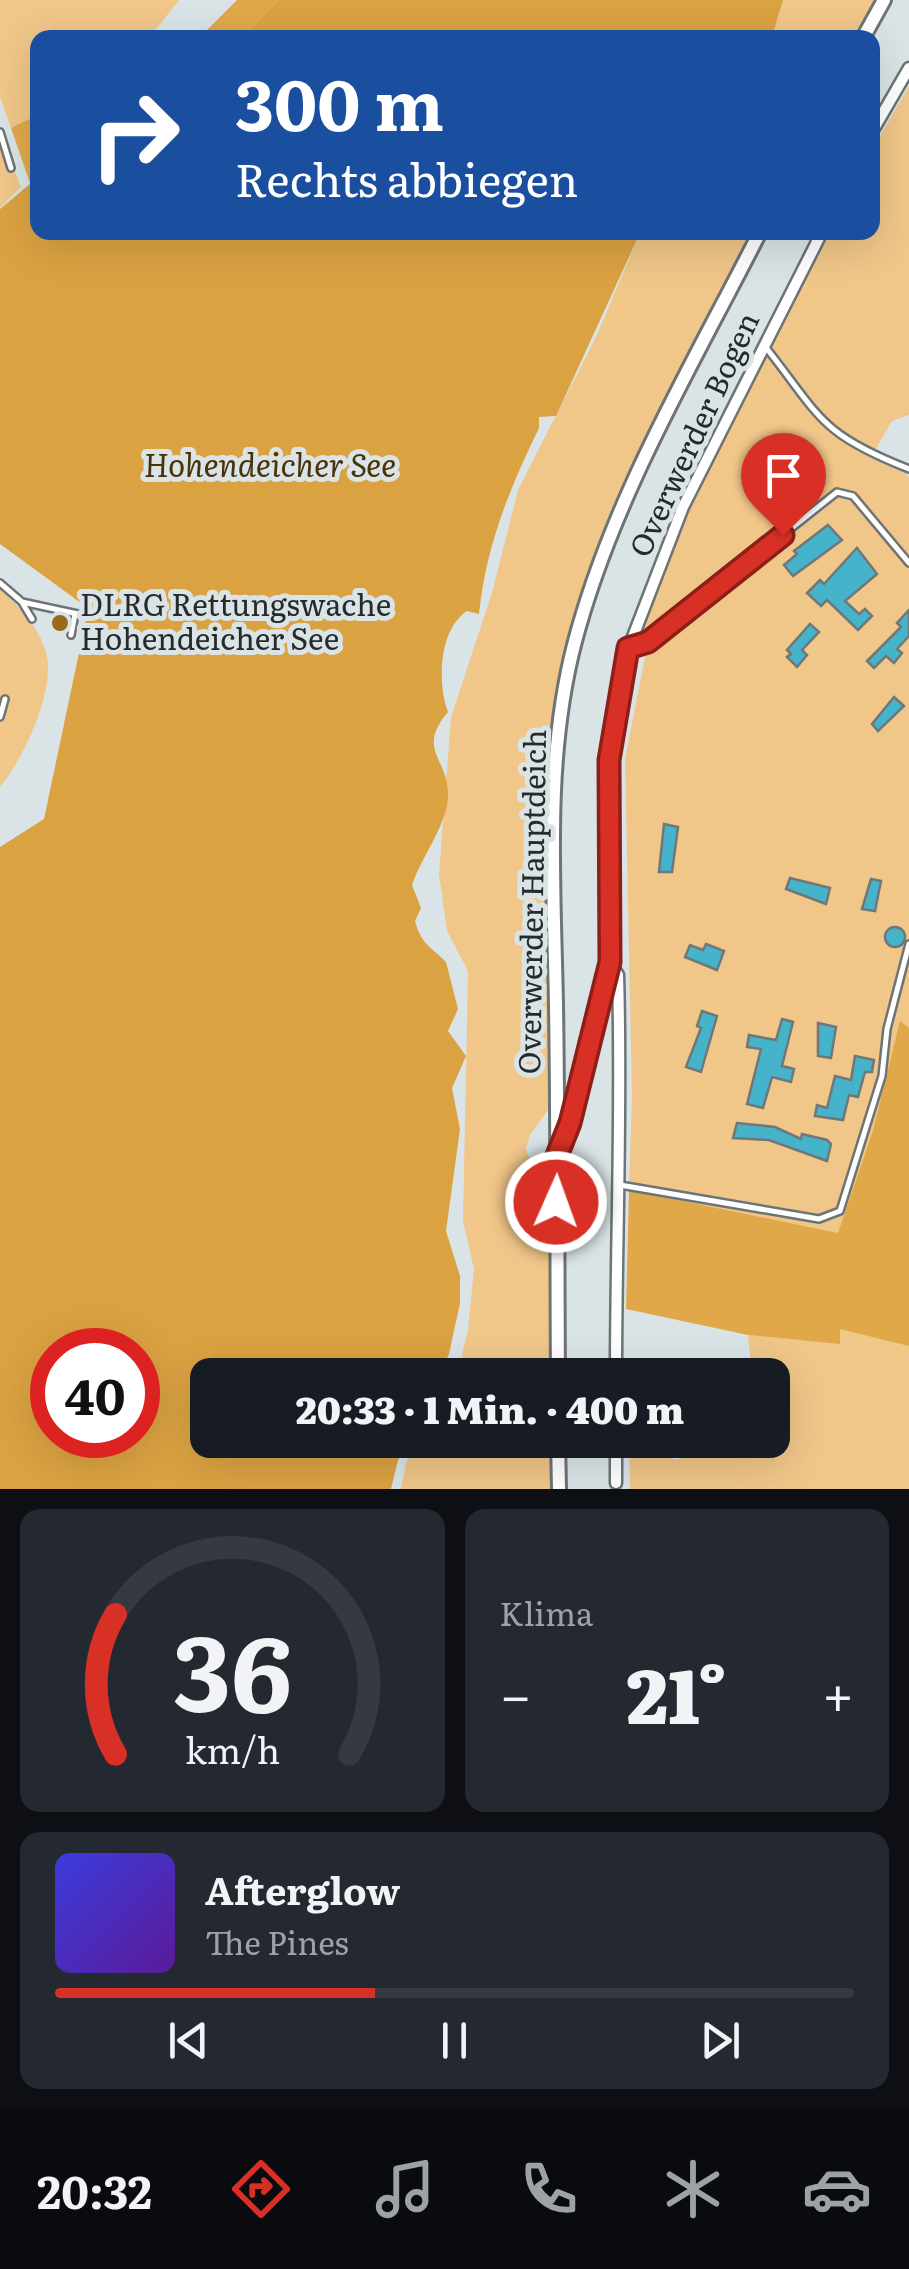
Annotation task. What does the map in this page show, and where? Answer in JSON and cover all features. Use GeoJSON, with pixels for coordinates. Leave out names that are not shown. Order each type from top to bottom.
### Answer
{"type":"FeatureCollection","features":[{"type":"Feature","properties":{"kind":"street"},"geometry":{"type":"LineString","coordinates":[[868,30],[884,0]]}},
{"type":"Feature","properties":{"kind":"street"},"geometry":{"type":"LineString","coordinates":[[880,118],[909,68]]}},
{"type":"Feature","properties":{"kind":"street","name":"Overwerder Hauptdeich"},"geometry":{"type":"LineString","coordinates":[[558,1358],[553,858],[556,748],[562,696],[590,592],[626,499],[756,240]]}},
{"type":"Feature","properties":{"kind":"street","name":"Overwerder Bogen"},"geometry":{"type":"LineString","coordinates":[[556,1158],[570,1123],[610,962],[609,760],[628,648],[683,507],[818,240]]}},
{"type":"Feature","properties":{"kind":"street","name":"Overwerder Bogen"},"geometry":{"type":"LineString","coordinates":[[610,962],[618,974],[622,1111],[616,1358]]}},
{"type":"Feature","properties":{"kind":"street"},"geometry":{"type":"LineString","coordinates":[[558,1458],[559,1489]]}},
{"type":"Feature","properties":{"kind":"street"},"geometry":{"type":"LineString","coordinates":[[616,1458],[616,1482]]}},
{"type":"Feature","properties":{"kind":"lane"},"geometry":{"type":"LineString","coordinates":[[0,132],[11,168]]}},
{"type":"Feature","properties":{"kind":"lane"},"geometry":{"type":"LineString","coordinates":[[764,345],[816,418],[835,435],[909,469]]}},
{"type":"Feature","properties":{"kind":"lane"},"geometry":{"type":"LineString","coordinates":[[628,648],[648,642],[837,492],[853,496],[909,563]]}},
{"type":"Feature","properties":{"kind":"lane"},"geometry":{"type":"LineString","coordinates":[[0,583],[22,602],[32,618]]}},
{"type":"Feature","properties":{"kind":"lane"},"geometry":{"type":"LineString","coordinates":[[22,602],[87,616]]}},
{"type":"Feature","properties":{"kind":"lane"},"geometry":{"type":"LineString","coordinates":[[70,635],[76,614]]}},
{"type":"Feature","properties":{"kind":"lane"},"geometry":{"type":"LineString","coordinates":[[0,717],[6,700]]}},
{"type":"Feature","properties":{"kind":"lane"},"geometry":{"type":"LineString","coordinates":[[618,1184],[819,1220],[840,1210],[882,1076],[887,1030],[909,944]]}},
{"type":"Feature","properties":{"kind":"shaded area"},"geometry":{"type":"Polygon","coordinates":[[[0,0],[179,0],[155,30],[30,30],[30,118],[11,128],[0,97],[0,0]]]}},
{"type":"Feature","properties":{"kind":"shaded area"},"geometry":{"type":"Polygon","coordinates":[[[237,0],[278,0],[250,30],[207,30],[237,0]]]}},
{"type":"Feature","properties":{"kind":"shaded area"},"geometry":{"type":"Polygon","coordinates":[[[783,0],[876,0],[860,30],[774,30],[783,0]]]}},
{"type":"Feature","properties":{"kind":"shaded area"},"geometry":{"type":"Polygon","coordinates":[[[909,86],[909,415],[892,421],[871,457],[900,468],[909,477],[909,1070],[900,1024],[873,1130],[838,1234],[629,1190],[632,1095],[625,759],[648,642],[647,631],[641,627],[688,509],[823,240],[880,240],[880,136],[909,86]]]}},
{"type":"Feature","properties":{"kind":"shaded area"},"geometry":{"type":"Polygon","coordinates":[[[30,118],[30,183],[11,128],[30,118]]]}},
{"type":"Feature","properties":{"kind":"shaded area"},"geometry":{"type":"Polygon","coordinates":[[[0,135],[21,187],[0,208],[0,135]]]}},
{"type":"Feature","properties":{"kind":"shaded area"},"geometry":{"type":"Polygon","coordinates":[[[637,240],[749,240],[650,429],[603,531],[570,631],[558,689],[545,868],[550,1107],[530,1135],[526,1149],[538,1187],[528,1238],[532,1240],[543,1190],[548,1188],[551,1193],[554,1358],[461,1358],[474,1269],[463,1221],[468,971],[447,931],[439,874],[451,717],[492,593],[518,490],[596,337],[637,240]]]}},
{"type":"Feature","properties":{"kind":"shaded area"},"geometry":{"type":"Polygon","coordinates":[[[0,589],[38,633],[48,666],[44,697],[33,730],[0,787],[0,589]]]}},
{"type":"Feature","properties":{"kind":"shaded area"},"geometry":{"type":"Polygon","coordinates":[[[900,1021],[909,1028],[909,1346],[840,1329],[840,1344],[748,1335],[626,1309],[629,1190],[838,1233],[873,1130],[900,1021]]]}},
{"type":"Feature","properties":{"kind":"shaded area"},"geometry":{"type":"Polygon","coordinates":[[[909,1084],[909,1489],[630,1489],[629,1458],[790,1458],[790,1358],[750,1358],[748,1335],[840,1343],[839,1329],[909,1084]]]}},
{"type":"Feature","properties":{"kind":"shaded area"},"geometry":{"type":"Polygon","coordinates":[[[409,1458],[555,1458],[556,1489],[401,1489],[409,1458]]]}},
{"type":"Feature","properties":{"kind":"water"},"geometry":{"type":"Polygon","coordinates":[[[278,0],[783,0],[774,30],[250,30],[278,0]]]}},
{"type":"Feature","properties":{"kind":"water","name":"Hohendeicher See"},"geometry":{"type":"Polygon","coordinates":[[[30,184],[30,240],[637,240],[556,416],[539,417],[539,428],[493,542],[479,614],[467,611],[458,619],[443,657],[442,687],[448,712],[434,736],[434,746],[448,798],[443,820],[412,885],[421,908],[415,921],[417,929],[427,945],[446,962],[458,1009],[448,1031],[466,1056],[452,1088],[460,1129],[446,1231],[460,1276],[460,1303],[449,1354],[447,1358],[190,1358],[190,1458],[399,1458],[391,1489],[0,1489],[0,847],[44,819],[87,615],[85,606],[0,544],[0,209],[30,184]]]}},
{"type":"Feature","properties":{"kind":"building"},"geometry":{"type":"Polygon","coordinates":[[[828,525],[842,540],[793,576],[784,565],[797,554],[794,551],[828,525]]]}},
{"type":"Feature","properties":{"kind":"building"},"geometry":{"type":"Polygon","coordinates":[[[857,548],[877,574],[845,601],[859,614],[865,609],[872,616],[858,630],[827,600],[821,606],[807,593],[820,580],[824,584],[857,548]]]}},
{"type":"Feature","properties":{"kind":"building"},"geometry":{"type":"Polygon","coordinates":[[[909,610],[909,636],[897,649],[902,653],[894,663],[886,656],[874,668],[867,661],[901,627],[897,623],[909,610]]]}},
{"type":"Feature","properties":{"kind":"building"},"geometry":{"type":"Polygon","coordinates":[[[810,624],[819,632],[802,650],[807,655],[797,667],[787,657],[791,654],[787,650],[810,624]]]}},
{"type":"Feature","properties":{"kind":"building"},"geometry":{"type":"Polygon","coordinates":[[[894,697],[904,706],[878,731],[872,724],[894,697]]]}},
{"type":"Feature","properties":{"kind":"building"},"geometry":{"type":"Polygon","coordinates":[[[664,824],[678,827],[672,872],[659,872],[664,824]]]}},
{"type":"Feature","properties":{"kind":"building"},"geometry":{"type":"Polygon","coordinates":[[[790,878],[830,888],[826,904],[786,889],[790,878]]]}},
{"type":"Feature","properties":{"kind":"building"},"geometry":{"type":"Polygon","coordinates":[[[871,879],[881,881],[875,911],[862,909],[871,879]]]}},
{"type":"Feature","properties":{"kind":"building"},"geometry":{"type":"Polygon","coordinates":[[[891,927],[899,927],[905,937],[899,947],[891,947],[885,941],[885,933],[891,927]]]}},
{"type":"Feature","properties":{"kind":"building"},"geometry":{"type":"Polygon","coordinates":[[[706,944],[724,951],[717,970],[685,957],[690,945],[703,950],[706,944]]]}},
{"type":"Feature","properties":{"kind":"building"},"geometry":{"type":"Polygon","coordinates":[[[702,1011],[717,1016],[701,1072],[686,1067],[701,1028],[697,1026],[702,1011]]]}},
{"type":"Feature","properties":{"kind":"building"},"geometry":{"type":"Polygon","coordinates":[[[782,1019],[793,1022],[782,1066],[794,1069],[791,1082],[772,1077],[763,1108],[747,1104],[761,1049],[747,1047],[749,1035],[776,1040],[782,1019]]]}},
{"type":"Feature","properties":{"kind":"building"},"geometry":{"type":"Polygon","coordinates":[[[818,1023],[836,1027],[831,1058],[818,1056],[818,1023]]]}},
{"type":"Feature","properties":{"kind":"building"},"geometry":{"type":"Polygon","coordinates":[[[855,1056],[874,1060],[872,1072],[865,1072],[858,1097],[849,1095],[843,1120],[815,1116],[817,1105],[827,1108],[835,1076],[851,1080],[855,1056]]]}},
{"type":"Feature","properties":{"kind":"building"},"geometry":{"type":"Polygon","coordinates":[[[737,1123],[775,1127],[801,1139],[802,1134],[827,1140],[831,1144],[827,1161],[769,1140],[733,1138],[737,1123]]]}},
{"type":"Feature","properties":{"kind":"place","name":"DLRG Rettungswache Hohendeicher See"},"geometry":{"type":"Point","coordinates":[60,623]}},
{"type":"Feature","properties":{"kind":"route"},"geometry":{"type":"LineString","coordinates":[[556,1202],[556,1158],[570,1123],[610,962],[609,760],[628,648],[648,642],[783,535]]}}]}
